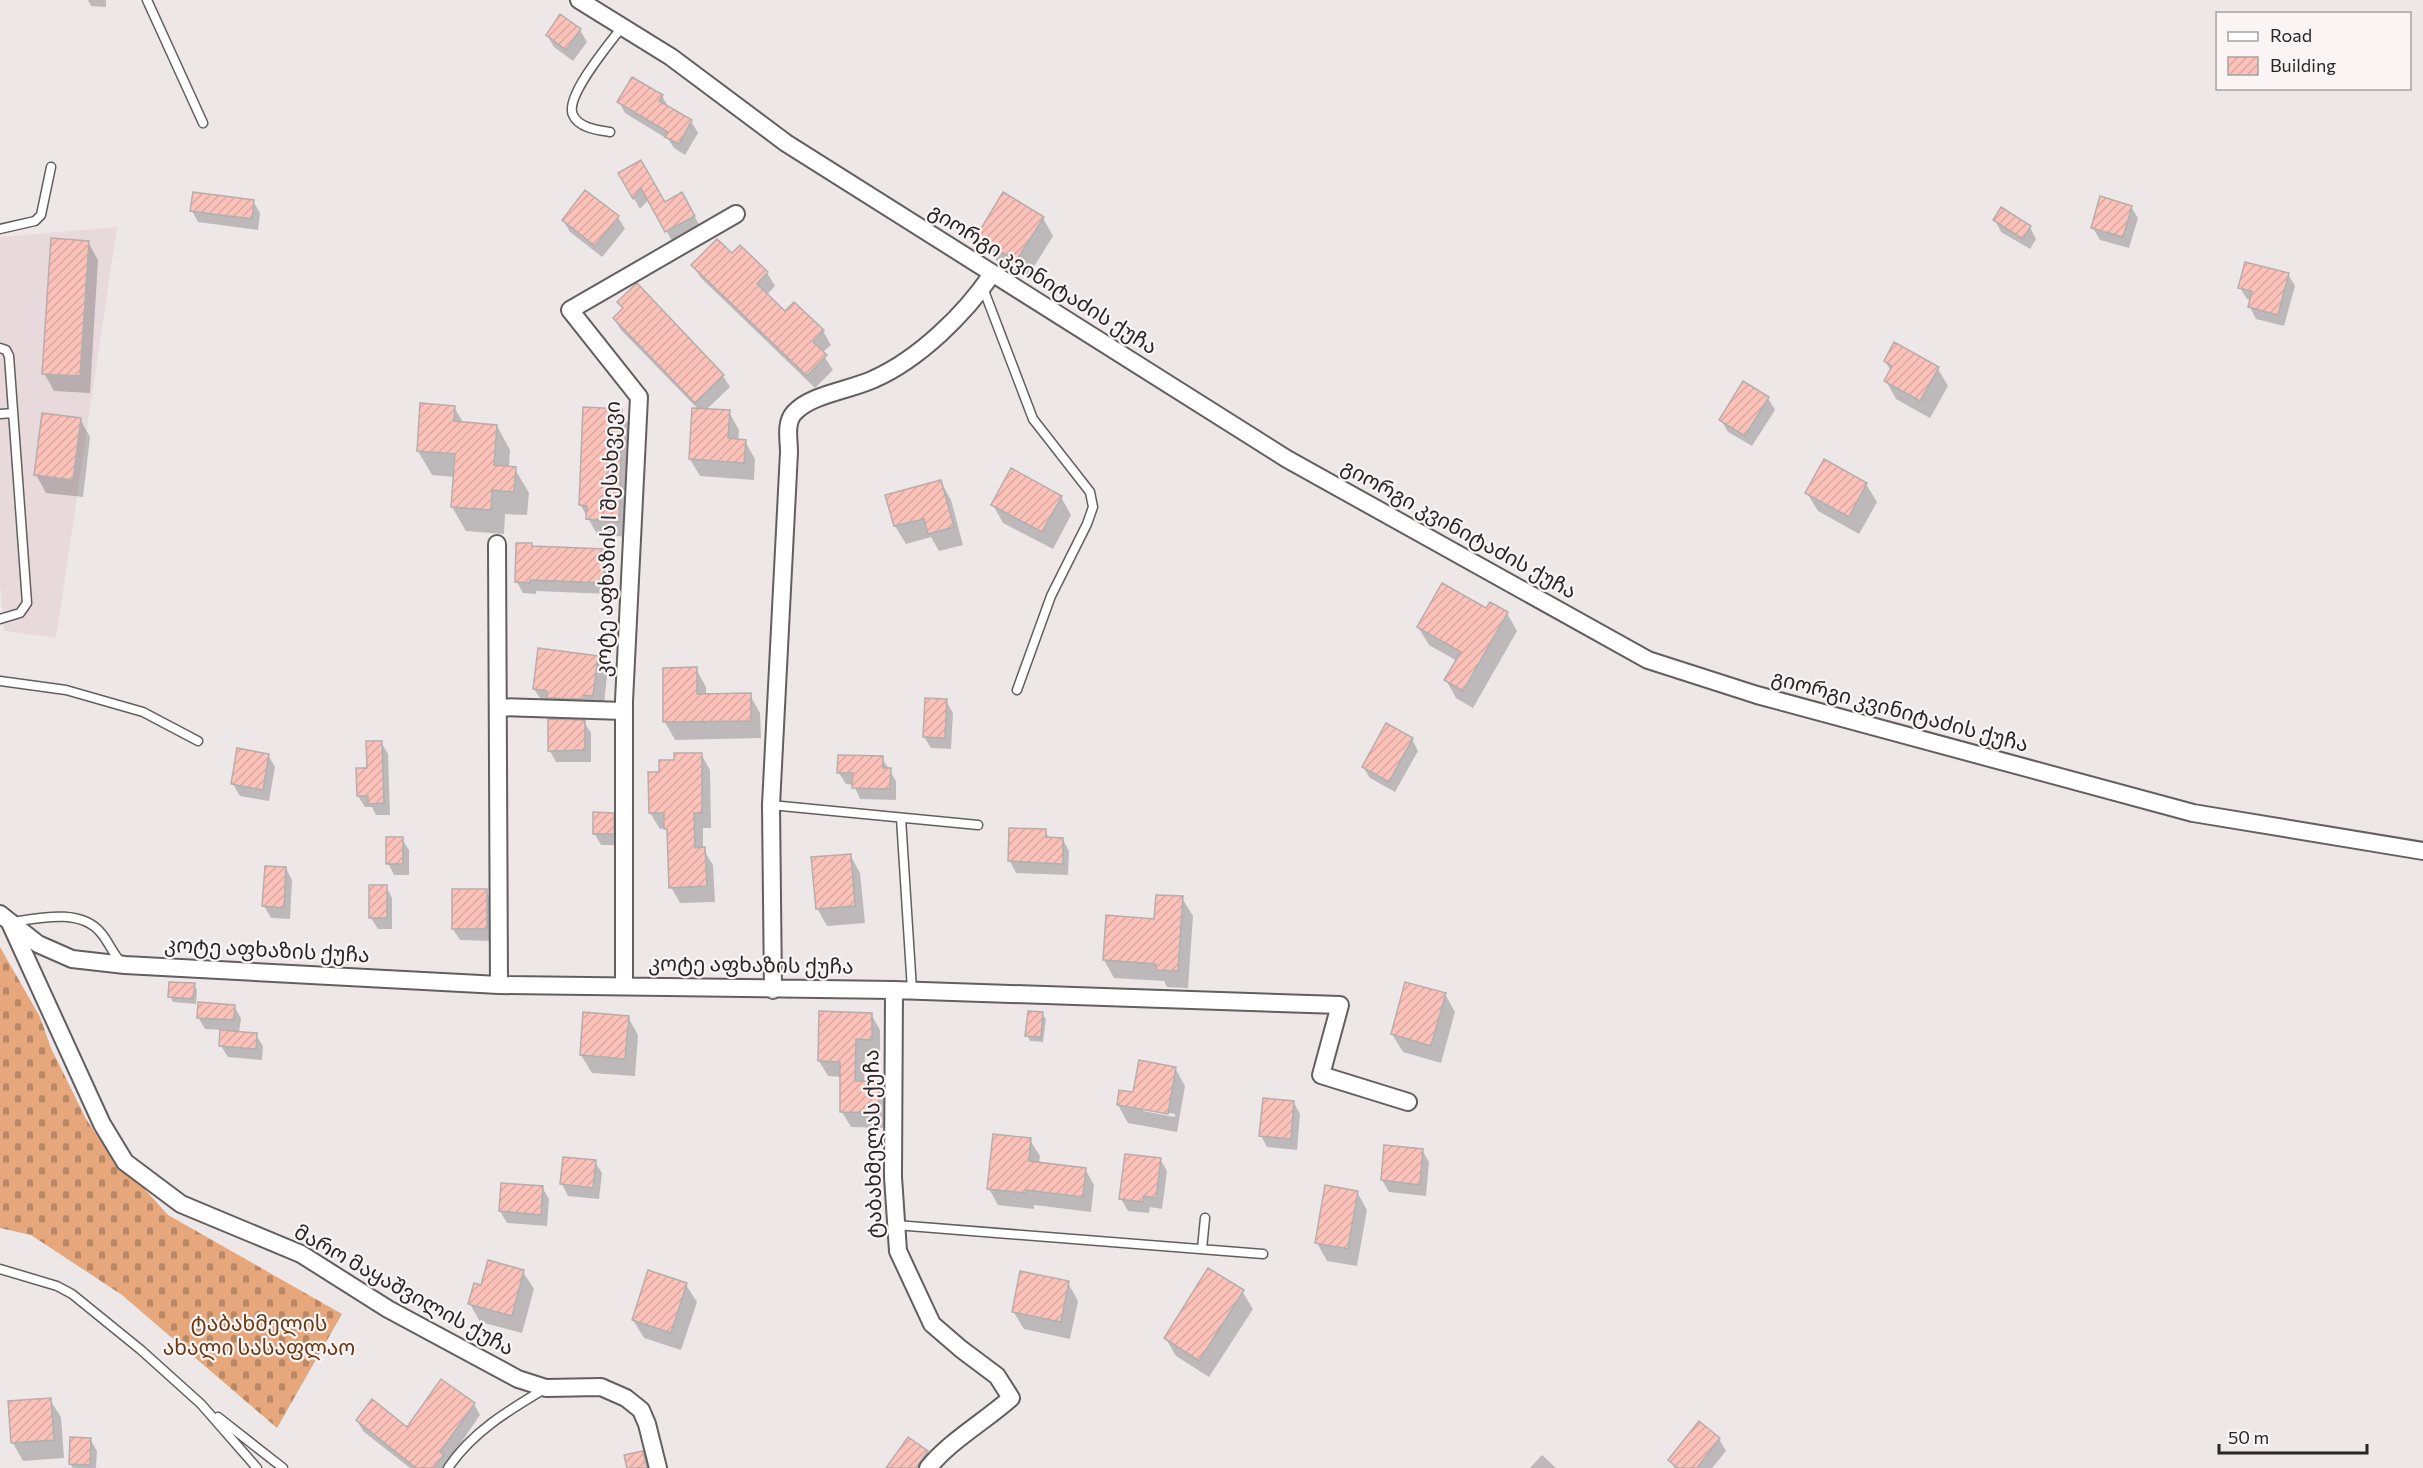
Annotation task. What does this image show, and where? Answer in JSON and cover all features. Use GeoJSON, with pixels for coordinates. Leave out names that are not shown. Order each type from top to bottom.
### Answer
{"type":"FeatureCollection","features":[{"type":"Feature","properties":{"kind":"street","name":"გიორგი კვინიტაძის ქუჩა"},"geometry":{"type":"LineString","coordinates":[[579,0],[671,57],[786,143],[1287,459],[1648,660],[1757,695],[2193,813],[2423,852]]}},
{"type":"Feature","properties":{"kind":"street","name":"კოტე აფხაზის I შესახვევი"},"geometry":{"type":"LineString","coordinates":[[624,986],[624,711],[639,397],[570,310],[736,214]]}},
{"type":"Feature","properties":{"kind":"street"},"geometry":{"type":"LineString","coordinates":[[773,990],[771,805],[789,452],[788,426],[793,414],[805,404],[874,379],[937,337],[983,288],[992,274]]}},
{"type":"Feature","properties":{"kind":"street"},"geometry":{"type":"LineString","coordinates":[[497,544],[499,985]]}},
{"type":"Feature","properties":{"kind":"street"},"geometry":{"type":"LineString","coordinates":[[498,707],[624,711]]}},
{"type":"Feature","properties":{"kind":"street","name":"კოტე აფხაზის ქუჩა"},"geometry":{"type":"LineString","coordinates":[[5,918],[38,944],[72,959],[125,965],[499,985],[912,990],[1340,1005],[1321,1075],[1408,1102]]}},
{"type":"Feature","properties":{"kind":"street","name":"მარო მაყაშვილის ქუჩა"},"geometry":{"type":"LineString","coordinates":[[5,918],[102,1124],[125,1162],[181,1204],[301,1254],[388,1309],[518,1379],[546,1388],[601,1387],[626,1398],[641,1410],[647,1424],[658,1468]]}},
{"type":"Feature","properties":{"kind":"street","name":"ტაბახმელას ქუჩა"},"geometry":{"type":"LineString","coordinates":[[894,990],[893,1177],[897,1251],[932,1324],[997,1376],[1011,1398],[991,1416],[942,1450],[928,1468]]}},
{"type":"Feature","properties":{"kind":"lane"},"geometry":{"type":"LineString","coordinates":[[147,0],[202,123]]}},
{"type":"Feature","properties":{"kind":"lane"},"geometry":{"type":"LineString","coordinates":[[610,132],[584,126],[572,114],[571,103],[577,90],[622,27]]}},
{"type":"Feature","properties":{"kind":"lane"},"geometry":{"type":"LineString","coordinates":[[0,229],[35,220],[41,215],[51,167]]}},
{"type":"Feature","properties":{"kind":"lane"},"geometry":{"type":"LineString","coordinates":[[983,288],[1033,419],[1090,492],[1093,507],[1051,596],[1017,690]]}},
{"type":"Feature","properties":{"kind":"lane"},"geometry":{"type":"LineString","coordinates":[[0,348],[6,350],[9,356],[27,603],[20,613],[0,619]]}},
{"type":"Feature","properties":{"kind":"lane"},"geometry":{"type":"LineString","coordinates":[[0,414],[13,413]]}},
{"type":"Feature","properties":{"kind":"lane"},"geometry":{"type":"LineString","coordinates":[[0,681],[66,690],[143,712],[198,741]]}},
{"type":"Feature","properties":{"kind":"lane"},"geometry":{"type":"LineString","coordinates":[[771,805],[978,825]]}},
{"type":"Feature","properties":{"kind":"lane"},"geometry":{"type":"LineString","coordinates":[[901,818],[912,990]]}},
{"type":"Feature","properties":{"kind":"lane"},"geometry":{"type":"LineString","coordinates":[[5,918],[48,917],[82,920],[93,924],[102,933],[119,961],[125,965]]}},
{"type":"Feature","properties":{"kind":"lane"},"geometry":{"type":"LineString","coordinates":[[1202,1249],[1205,1218]]}},
{"type":"Feature","properties":{"kind":"lane"},"geometry":{"type":"LineString","coordinates":[[896,1225],[1263,1254]]}},
{"type":"Feature","properties":{"kind":"lane"},"geometry":{"type":"LineString","coordinates":[[0,1269],[57,1286],[72,1294],[141,1350],[201,1404],[283,1468]]}},
{"type":"Feature","properties":{"kind":"lane"},"geometry":{"type":"LineString","coordinates":[[447,1468],[460,1450],[501,1415],[546,1388]]}},
{"type":"Feature","properties":{"kind":"lane"},"geometry":{"type":"LineString","coordinates":[[201,1404],[257,1468]]}},
{"type":"Feature","properties":{"kind":"shaded area"},"geometry":{"type":"Polygon","coordinates":[[[117,227],[56,638],[4,631],[0,585],[0,237],[117,227]]]}},
{"type":"Feature","properties":{"kind":"green space","name":"ტაბახმელის ახალი სასაფლაო"},"geometry":{"type":"Polygon","coordinates":[[[0,947],[40,1017],[51,1048],[86,1119],[101,1141],[168,1215],[342,1314],[277,1428],[122,1295],[31,1235],[0,1228],[0,947]]]}},
{"type":"Feature","properties":{"kind":"building"},"geometry":{"type":"Polygon","coordinates":[[[560,14],[581,29],[566,50],[546,35],[560,14]]]}},
{"type":"Feature","properties":{"kind":"building"},"geometry":{"type":"Polygon","coordinates":[[[632,77],[663,95],[659,101],[692,120],[679,144],[665,137],[668,132],[617,102],[632,77]]]}},
{"type":"Feature","properties":{"kind":"building"},"geometry":{"type":"Polygon","coordinates":[[[641,160],[665,202],[682,192],[695,216],[665,232],[641,188],[633,199],[618,173],[641,160]]]}},
{"type":"Feature","properties":{"kind":"building"},"geometry":{"type":"Polygon","coordinates":[[[585,190],[619,216],[595,246],[562,220],[585,190]]]}},
{"type":"Feature","properties":{"kind":"building"},"geometry":{"type":"Polygon","coordinates":[[[193,192],[254,200],[252,219],[190,211],[193,192]]]}},
{"type":"Feature","properties":{"kind":"building"},"geometry":{"type":"Polygon","coordinates":[[[1003,192],[1044,217],[1016,261],[976,237],[1003,192]]]}},
{"type":"Feature","properties":{"kind":"building"},"geometry":{"type":"Polygon","coordinates":[[[2100,196],[2132,206],[2123,237],[2091,228],[2100,196]]]}},
{"type":"Feature","properties":{"kind":"building"},"geometry":{"type":"Polygon","coordinates":[[[2001,207],[2031,226],[2023,239],[1993,220],[2001,207]]]}},
{"type":"Feature","properties":{"kind":"building"},"geometry":{"type":"Polygon","coordinates":[[[51,238],[89,241],[80,376],[42,374],[51,238]]]}},
{"type":"Feature","properties":{"kind":"building"},"geometry":{"type":"Polygon","coordinates":[[[717,239],[732,253],[740,245],[768,272],[757,284],[785,311],[794,302],[824,330],[813,342],[827,355],[807,376],[691,265],[717,239]]]}},
{"type":"Feature","properties":{"kind":"building"},"geometry":{"type":"Polygon","coordinates":[[[2245,262],[2289,273],[2278,315],[2248,307],[2252,291],[2238,288],[2245,262]]]}},
{"type":"Feature","properties":{"kind":"building"},"geometry":{"type":"Polygon","coordinates":[[[637,283],[724,375],[695,403],[613,318],[623,308],[617,302],[637,283]]]}},
{"type":"Feature","properties":{"kind":"building"},"geometry":{"type":"Polygon","coordinates":[[[1894,342],[1939,367],[1920,401],[1884,381],[1892,366],[1884,361],[1894,342]]]}},
{"type":"Feature","properties":{"kind":"building"},"geometry":{"type":"Polygon","coordinates":[[[1743,381],[1769,397],[1745,436],[1719,420],[1743,381]]]}},
{"type":"Feature","properties":{"kind":"building"},"geometry":{"type":"Polygon","coordinates":[[[420,403],[455,406],[454,421],[497,425],[494,465],[516,467],[514,492],[492,490],[491,510],[451,507],[455,454],[417,451],[420,403]]]}},
{"type":"Feature","properties":{"kind":"building"},"geometry":{"type":"Polygon","coordinates":[[[583,407],[622,409],[619,522],[586,519],[587,506],[579,505],[583,407]]]}},
{"type":"Feature","properties":{"kind":"building"},"geometry":{"type":"Polygon","coordinates":[[[692,408],[730,410],[728,438],[746,440],[744,463],[689,459],[692,408]]]}},
{"type":"Feature","properties":{"kind":"building"},"geometry":{"type":"Polygon","coordinates":[[[42,413],[81,418],[73,480],[34,475],[42,413]]]}},
{"type":"Feature","properties":{"kind":"building"},"geometry":{"type":"Polygon","coordinates":[[[1824,459],[1867,483],[1849,517],[1805,493],[1824,459]]]}},
{"type":"Feature","properties":{"kind":"building"},"geometry":{"type":"Polygon","coordinates":[[[1011,468],[1062,496],[1042,532],[991,505],[1011,468]]]}},
{"type":"Feature","properties":{"kind":"building"},"geometry":{"type":"Polygon","coordinates":[[[941,480],[954,527],[928,534],[924,519],[894,526],[885,495],[941,480]]]}},
{"type":"Feature","properties":{"kind":"building"},"geometry":{"type":"Polygon","coordinates":[[[516,543],[532,543],[532,546],[605,549],[604,583],[530,580],[530,583],[515,582],[516,543]]]}},
{"type":"Feature","properties":{"kind":"building"},"geometry":{"type":"Polygon","coordinates":[[[1442,583],[1486,608],[1490,602],[1508,612],[1463,691],[1444,680],[1461,652],[1417,627],[1442,583]]]}},
{"type":"Feature","properties":{"kind":"building"},"geometry":{"type":"Polygon","coordinates":[[[538,648],[598,656],[593,696],[584,695],[584,699],[547,698],[547,691],[533,689],[538,648]]]}},
{"type":"Feature","properties":{"kind":"building"},"geometry":{"type":"Polygon","coordinates":[[[697,667],[697,694],[751,693],[751,721],[663,722],[663,668],[697,667]]]}},
{"type":"Feature","properties":{"kind":"building"},"geometry":{"type":"Polygon","coordinates":[[[925,698],[947,699],[945,738],[923,737],[925,698]]]}},
{"type":"Feature","properties":{"kind":"building"},"geometry":{"type":"Polygon","coordinates":[[[548,719],[585,720],[585,750],[548,751],[548,719]]]}},
{"type":"Feature","properties":{"kind":"building"},"geometry":{"type":"Polygon","coordinates":[[[1386,723],[1413,738],[1389,782],[1362,767],[1386,723]]]}},
{"type":"Feature","properties":{"kind":"building"},"geometry":{"type":"Polygon","coordinates":[[[366,741],[382,741],[384,803],[368,804],[368,796],[357,796],[356,768],[367,768],[366,741]]]}},
{"type":"Feature","properties":{"kind":"building"},"geometry":{"type":"Polygon","coordinates":[[[237,748],[269,754],[263,790],[231,784],[237,748]]]}},
{"type":"Feature","properties":{"kind":"building"},"geometry":{"type":"Polygon","coordinates":[[[674,753],[702,753],[702,813],[694,813],[695,848],[705,847],[707,886],[669,888],[667,829],[664,829],[664,813],[649,813],[648,772],[659,772],[659,760],[674,760],[674,753]]]}},
{"type":"Feature","properties":{"kind":"building"},"geometry":{"type":"Polygon","coordinates":[[[838,755],[883,756],[883,768],[891,768],[890,789],[852,788],[853,773],[837,773],[838,755]]]}},
{"type":"Feature","properties":{"kind":"building"},"geometry":{"type":"Polygon","coordinates":[[[593,812],[614,813],[614,834],[593,834],[593,812]]]}},
{"type":"Feature","properties":{"kind":"building"},"geometry":{"type":"Polygon","coordinates":[[[1009,828],[1046,829],[1046,837],[1063,838],[1063,864],[1008,861],[1009,828]]]}},
{"type":"Feature","properties":{"kind":"building"},"geometry":{"type":"Polygon","coordinates":[[[386,837],[403,837],[403,864],[386,864],[386,837]]]}},
{"type":"Feature","properties":{"kind":"building"},"geometry":{"type":"Polygon","coordinates":[[[851,854],[855,906],[816,909],[811,857],[851,854]]]}},
{"type":"Feature","properties":{"kind":"building"},"geometry":{"type":"Polygon","coordinates":[[[265,866],[286,867],[284,908],[262,906],[265,866]]]}},
{"type":"Feature","properties":{"kind":"building"},"geometry":{"type":"Polygon","coordinates":[[[369,885],[387,885],[387,918],[369,918],[369,885]]]}},
{"type":"Feature","properties":{"kind":"building"},"geometry":{"type":"Polygon","coordinates":[[[452,889],[487,889],[487,929],[452,929],[452,889]]]}},
{"type":"Feature","properties":{"kind":"building"},"geometry":{"type":"Polygon","coordinates":[[[1156,895],[1183,896],[1178,971],[1156,970],[1156,964],[1103,960],[1106,915],[1154,919],[1156,895]]]}},
{"type":"Feature","properties":{"kind":"building"},"geometry":{"type":"Polygon","coordinates":[[[169,982],[195,983],[193,999],[168,997],[169,982]]]}},
{"type":"Feature","properties":{"kind":"building"},"geometry":{"type":"Polygon","coordinates":[[[1405,982],[1446,993],[1431,1046],[1391,1034],[1405,982]]]}},
{"type":"Feature","properties":{"kind":"building"},"geometry":{"type":"Polygon","coordinates":[[[198,1002],[235,1005],[234,1020],[197,1018],[198,1002]]]}},
{"type":"Feature","properties":{"kind":"building"},"geometry":{"type":"Polygon","coordinates":[[[819,1011],[872,1013],[872,1040],[856,1039],[855,1081],[879,1081],[879,1113],[840,1112],[840,1062],[818,1061],[819,1011]]]}},
{"type":"Feature","properties":{"kind":"building"},"geometry":{"type":"Polygon","coordinates":[[[1028,1011],[1043,1012],[1041,1037],[1025,1036],[1028,1011]]]}},
{"type":"Feature","properties":{"kind":"building"},"geometry":{"type":"Polygon","coordinates":[[[583,1012],[629,1016],[625,1059],[580,1055],[583,1012]]]}},
{"type":"Feature","properties":{"kind":"building"},"geometry":{"type":"Polygon","coordinates":[[[220,1030],[257,1033],[256,1049],[219,1046],[220,1030]]]}},
{"type":"Feature","properties":{"kind":"building"},"geometry":{"type":"Polygon","coordinates":[[[1139,1060],[1176,1067],[1168,1114],[1117,1105],[1119,1090],[1133,1092],[1139,1060]]]}},
{"type":"Feature","properties":{"kind":"building"},"geometry":{"type":"Polygon","coordinates":[[[1263,1098],[1294,1101],[1291,1139],[1259,1136],[1263,1098]]]}},
{"type":"Feature","properties":{"kind":"building"},"geometry":{"type":"Polygon","coordinates":[[[993,1134],[1031,1138],[1029,1161],[1086,1168],[1083,1197],[1026,1190],[1025,1193],[987,1189],[993,1134]]]}},
{"type":"Feature","properties":{"kind":"building"},"geometry":{"type":"Polygon","coordinates":[[[1384,1145],[1423,1149],[1420,1185],[1381,1180],[1384,1145]]]}},
{"type":"Feature","properties":{"kind":"building"},"geometry":{"type":"Polygon","coordinates":[[[1125,1154],[1161,1158],[1156,1198],[1144,1196],[1143,1202],[1119,1199],[1125,1154]]]}},
{"type":"Feature","properties":{"kind":"building"},"geometry":{"type":"Polygon","coordinates":[[[563,1157],[596,1160],[593,1188],[560,1184],[563,1157]]]}},
{"type":"Feature","properties":{"kind":"building"},"geometry":{"type":"Polygon","coordinates":[[[501,1183],[543,1186],[541,1215],[499,1211],[501,1183]]]}},
{"type":"Feature","properties":{"kind":"building"},"geometry":{"type":"Polygon","coordinates":[[[1325,1185],[1358,1191],[1348,1249],[1315,1243],[1325,1185]]]}},
{"type":"Feature","properties":{"kind":"building"},"geometry":{"type":"Polygon","coordinates":[[[488,1260],[524,1270],[512,1316],[468,1304],[474,1283],[481,1285],[488,1260]]]}},
{"type":"Feature","properties":{"kind":"building"},"geometry":{"type":"Polygon","coordinates":[[[1208,1268],[1244,1290],[1199,1361],[1164,1338],[1208,1268]]]}},
{"type":"Feature","properties":{"kind":"building"},"geometry":{"type":"Polygon","coordinates":[[[648,1270],[687,1283],[671,1333],[632,1320],[648,1270]]]}},
{"type":"Feature","properties":{"kind":"building"},"geometry":{"type":"Polygon","coordinates":[[[1020,1271],[1069,1281],[1061,1322],[1012,1312],[1020,1271]]]}},
{"type":"Feature","properties":{"kind":"building"},"geometry":{"type":"Polygon","coordinates":[[[441,1379],[475,1403],[440,1452],[444,1455],[434,1468],[416,1468],[356,1420],[372,1399],[407,1427],[441,1379]]]}},
{"type":"Feature","properties":{"kind":"building"},"geometry":{"type":"Polygon","coordinates":[[[51,1398],[54,1440],[11,1443],[8,1401],[51,1398]]]}},
{"type":"Feature","properties":{"kind":"building"},"geometry":{"type":"Polygon","coordinates":[[[1699,1421],[1720,1438],[1697,1468],[1678,1468],[1668,1460],[1699,1421]]]}},
{"type":"Feature","properties":{"kind":"building"},"geometry":{"type":"Polygon","coordinates":[[[70,1437],[91,1438],[90,1465],[69,1464],[70,1437]]]}},
{"type":"Feature","properties":{"kind":"building"},"geometry":{"type":"Polygon","coordinates":[[[908,1437],[928,1451],[916,1468],[886,1468],[908,1437]]]}},
{"type":"Feature","properties":{"kind":"building"},"geometry":{"type":"Polygon","coordinates":[[[643,1451],[647,1468],[627,1468],[624,1455],[643,1451]]]}}]}
